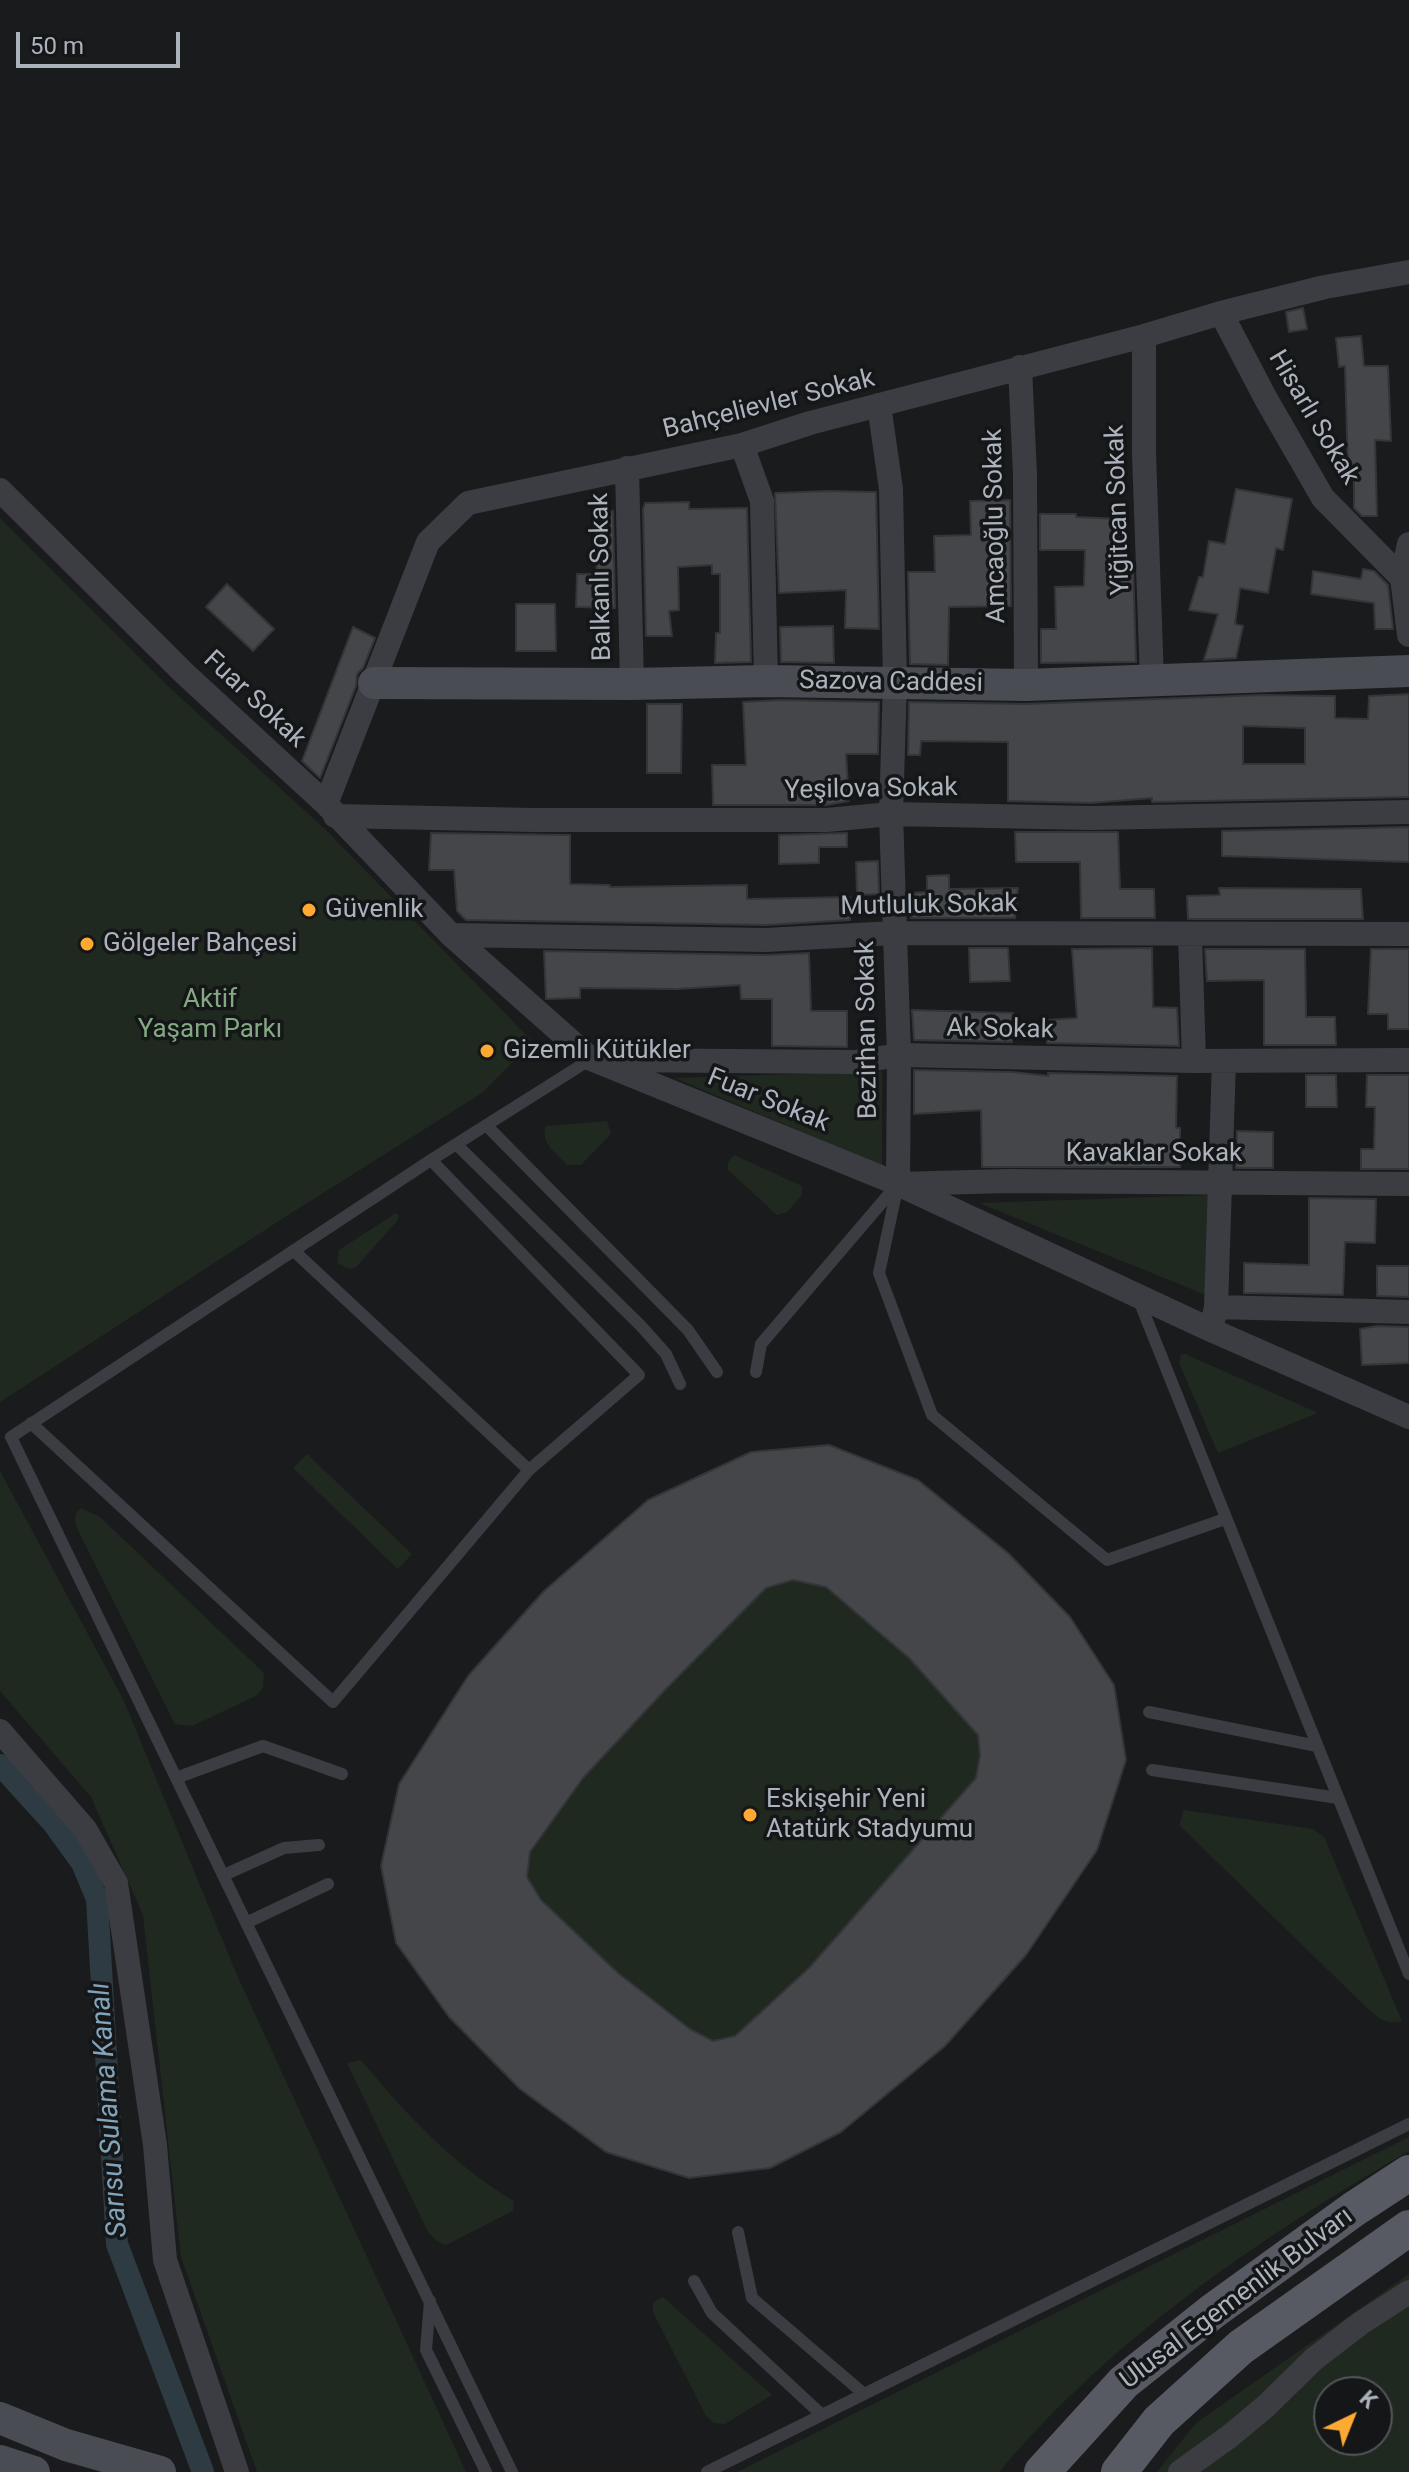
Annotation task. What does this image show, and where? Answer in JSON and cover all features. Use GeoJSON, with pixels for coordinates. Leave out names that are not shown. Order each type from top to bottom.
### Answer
{"type":"FeatureCollection","features":[{"type":"Feature","properties":{"kind":"main road","name":"Ulusal Egemenlik Bulvarı"},"geometry":{"type":"LineString","coordinates":[[1042,2472],[1135,2373],[1213,2311],[1409,2173]]}},
{"type":"Feature","properties":{"kind":"main road","name":"Ulusal Egemenlik Bulvarı"},"geometry":{"type":"LineString","coordinates":[[1119,2472],[1159,2421],[1241,2347],[1409,2228]]}},
{"type":"Feature","properties":{"kind":"street","name":"Bahçelievler Sokak"},"geometry":{"type":"LineString","coordinates":[[330,810],[428,542],[468,503],[742,445],[810,423],[1221,313],[1325,287],[1409,272]]}},
{"type":"Feature","properties":{"kind":"street","name":"Hisarlı Sokak"},"geometry":{"type":"LineString","coordinates":[[1221,313],[1323,498],[1402,578]]}},
{"type":"Feature","properties":{"kind":"street","name":"Yiğitcan Sokak"},"geometry":{"type":"LineString","coordinates":[[1144,336],[1144,453],[1152,681]]}},
{"type":"Feature","properties":{"kind":"street","name":"Amcaoğlu Sokak"},"geometry":{"type":"LineString","coordinates":[[1020,367],[1025,475],[1026,685]]}},
{"type":"Feature","properties":{"kind":"street","name":"Bezirhan Sokak"},"geometry":{"type":"LineString","coordinates":[[879,405],[891,489],[895,682],[891,814],[899,1055],[898,1184]]}},
{"type":"Feature","properties":{"kind":"street"},"geometry":{"type":"LineString","coordinates":[[742,445],[762,501],[766,681]]}},
{"type":"Feature","properties":{"kind":"street","name":"Balkanlı Sokak"},"geometry":{"type":"LineString","coordinates":[[627,468],[632,684]]}},
{"type":"Feature","properties":{"kind":"street","name":"Fuar Sokak"},"geometry":{"type":"LineString","coordinates":[[0,490],[185,674],[330,810],[451,935],[591,1059],[898,1184],[1137,1296],[1214,1318],[1409,1417]]}},
{"type":"Feature","properties":{"kind":"street"},"geometry":{"type":"LineString","coordinates":[[1409,544],[1402,578],[1409,635]]}},
{"type":"Feature","properties":{"kind":"street","name":"Sazova Caddesi"},"geometry":{"type":"LineString","coordinates":[[374,683],[766,681],[1026,685],[1409,671]]}},
{"type":"Feature","properties":{"kind":"street","name":"Yeşilova Sokak"},"geometry":{"type":"LineString","coordinates":[[330,810],[534,820],[827,820],[891,814],[1091,818],[1409,812]]}},
{"type":"Feature","properties":{"kind":"street","name":"Mutluluk Sokak"},"geometry":{"type":"LineString","coordinates":[[451,935],[766,940],[894,933],[1153,931],[1190,934],[1409,934]]}},
{"type":"Feature","properties":{"kind":"street"},"geometry":{"type":"LineString","coordinates":[[1190,934],[1194,1061]]}},
{"type":"Feature","properties":{"kind":"street","name":"Ak Sokak"},"geometry":{"type":"LineString","coordinates":[[591,1059],[855,1062],[899,1055],[1194,1061],[1409,1060]]}},
{"type":"Feature","properties":{"kind":"street"},"geometry":{"type":"LineString","coordinates":[[1224,1061],[1222,1183],[1214,1318],[1409,1312]]}},
{"type":"Feature","properties":{"kind":"street","name":"Kavaklar Sokak"},"geometry":{"type":"LineString","coordinates":[[898,1184],[1008,1181],[1409,1184]]}},
{"type":"Feature","properties":{"kind":"street"},"geometry":{"type":"LineString","coordinates":[[0,1731],[85,1829],[116,1883],[155,2145],[165,2260],[237,2472]]}},
{"type":"Feature","properties":{"kind":"street"},"geometry":{"type":"LineString","coordinates":[[1180,2472],[1266,2406],[1314,2359],[1409,2292]]}},
{"type":"Feature","properties":{"kind":"street"},"geometry":{"type":"LineString","coordinates":[[0,2418],[66,2445],[160,2472]]}},
{"type":"Feature","properties":{"kind":"street"},"geometry":{"type":"LineString","coordinates":[[0,2461],[34,2472]]}},
{"type":"Feature","properties":{"kind":"lane"},"geometry":{"type":"LineString","coordinates":[[512,2472],[11,1437],[431,1160],[591,1059]]}},
{"type":"Feature","properties":{"kind":"lane"},"geometry":{"type":"LineString","coordinates":[[486,1125],[688,1330],[717,1372]]}},
{"type":"Feature","properties":{"kind":"lane"},"geometry":{"type":"LineString","coordinates":[[456,1144],[641,1326],[666,1354],[680,1384]]}},
{"type":"Feature","properties":{"kind":"lane"},"geometry":{"type":"LineString","coordinates":[[31,1423],[333,1702],[529,1470],[639,1375],[431,1160]]}},
{"type":"Feature","properties":{"kind":"lane"},"geometry":{"type":"LineString","coordinates":[[756,1372],[761,1344],[898,1184]]}},
{"type":"Feature","properties":{"kind":"lane"},"geometry":{"type":"LineString","coordinates":[[898,1184],[879,1273],[932,1415],[1107,1560],[1225,1519]]}},
{"type":"Feature","properties":{"kind":"lane"},"geometry":{"type":"LineString","coordinates":[[294,1251],[529,1470]]}},
{"type":"Feature","properties":{"kind":"lane"},"geometry":{"type":"LineString","coordinates":[[1137,1296],[1409,1974]]}},
{"type":"Feature","properties":{"kind":"lane"},"geometry":{"type":"LineString","coordinates":[[1149,1712],[1317,1746]]}},
{"type":"Feature","properties":{"kind":"lane"},"geometry":{"type":"LineString","coordinates":[[176,1778],[263,1746],[342,1774]]}},
{"type":"Feature","properties":{"kind":"lane"},"geometry":{"type":"LineString","coordinates":[[1152,1770],[1338,1798]]}},
{"type":"Feature","properties":{"kind":"lane"},"geometry":{"type":"LineString","coordinates":[[224,1875],[284,1848],[319,1845]]}},
{"type":"Feature","properties":{"kind":"lane"},"geometry":{"type":"LineString","coordinates":[[246,1923],[328,1884]]}},
{"type":"Feature","properties":{"kind":"lane"},"geometry":{"type":"LineString","coordinates":[[707,2472],[1409,2124]]}},
{"type":"Feature","properties":{"kind":"lane"},"geometry":{"type":"LineString","coordinates":[[738,2232],[752,2298],[864,2394]]}},
{"type":"Feature","properties":{"kind":"lane"},"geometry":{"type":"LineString","coordinates":[[694,2281],[712,2313],[822,2415]]}},
{"type":"Feature","properties":{"kind":"lane"},"geometry":{"type":"LineString","coordinates":[[430,2301],[426,2350],[486,2472]]}},
{"type":"Feature","properties":{"kind":"green space","name":"Aktif Yaşam Parkı"},"geometry":{"type":"Polygon","coordinates":[[[0,518],[171,689],[326,830],[533,1042],[482,1093],[0,1402],[0,518]]]}},
{"type":"Feature","properties":{"kind":"green space"},"geometry":{"type":"Polygon","coordinates":[[[882,1071],[882,1166],[675,1078],[882,1071]]]}},
{"type":"Feature","properties":{"kind":"green space"},"geometry":{"type":"Polygon","coordinates":[[[607,1121],[611,1134],[581,1165],[567,1165],[545,1137],[546,1126],[607,1121]]]}},
{"type":"Feature","properties":{"kind":"green space"},"geometry":{"type":"Polygon","coordinates":[[[734,1155],[802,1186],[802,1195],[787,1212],[777,1215],[728,1170],[728,1162],[734,1155]]]}},
{"type":"Feature","properties":{"kind":"green space"},"geometry":{"type":"Polygon","coordinates":[[[1212,1195],[1206,1295],[979,1203],[1212,1195]]]}},
{"type":"Feature","properties":{"kind":"green space"},"geometry":{"type":"Polygon","coordinates":[[[396,1213],[399,1216],[397,1221],[356,1267],[350,1269],[337,1263],[339,1250],[396,1213]]]}},
{"type":"Feature","properties":{"kind":"green space"},"geometry":{"type":"Polygon","coordinates":[[[1181,1354],[1318,1413],[1218,1453],[1179,1363],[1181,1354]]]}},
{"type":"Feature","properties":{"kind":"green space","name":"Eskişehir Yeni Atatürk Stadyumu"},"geometry":{"type":"Polygon","coordinates":[[[829,1445],[918,1480],[1008,1553],[1070,1617],[1114,1685],[1126,1760],[1097,1850],[1026,1955],[945,2046],[841,2132],[770,2168],[606,2152],[520,2089],[449,2017],[396,1943],[381,1866],[399,1784],[468,1676],[543,1592],[648,1500],[751,1452],[829,1445]]]}},
{"type":"Feature","properties":{"kind":"green space"},"geometry":{"type":"Polygon","coordinates":[[[307,1454],[412,1554],[398,1569],[293,1468],[307,1454]]]}},
{"type":"Feature","properties":{"kind":"green space"},"geometry":{"type":"Polygon","coordinates":[[[0,1471],[124,1701],[237,1975],[466,2472],[257,2472],[181,2257],[143,1915],[91,1797],[0,1691],[0,1471]]]}},
{"type":"Feature","properties":{"kind":"green space"},"geometry":{"type":"Polygon","coordinates":[[[81,1508],[100,1517],[264,1673],[263,1688],[256,1696],[192,1726],[175,1724],[77,1528],[75,1517],[81,1508]]]}},
{"type":"Feature","properties":{"kind":"green space"},"geometry":{"type":"Polygon","coordinates":[[[1184,1810],[1313,1829],[1324,1837],[1402,2021],[1383,2020],[1367,2008],[1179,1825],[1184,1810]]]}},
{"type":"Feature","properties":{"kind":"green space"},"geometry":{"type":"Polygon","coordinates":[[[361,2060],[451,2155],[514,2201],[513,2211],[446,2245],[437,2241],[428,2232],[347,2063],[361,2060]]]}},
{"type":"Feature","properties":{"kind":"green space"},"geometry":{"type":"Polygon","coordinates":[[[1409,2137],[1409,2151],[1297,2219],[1139,2334],[1043,2423],[999,2472],[737,2472],[1409,2137]]]}},
{"type":"Feature","properties":{"kind":"green space"},"geometry":{"type":"Polygon","coordinates":[[[1409,2274],[1409,2472],[1157,2472],[1196,2423],[1409,2274]]]}},
{"type":"Feature","properties":{"kind":"green space"},"geometry":{"type":"Polygon","coordinates":[[[663,2297],[772,2395],[725,2424],[714,2423],[706,2416],[653,2312],[654,2302],[663,2297]]]}},
{"type":"Feature","properties":{"kind":"building"},"geometry":{"type":"Polygon","coordinates":[[[1303,308],[1307,329],[1289,332],[1286,312],[1303,308]]]}},
{"type":"Feature","properties":{"kind":"building"},"geometry":{"type":"Polygon","coordinates":[[[1361,336],[1364,366],[1388,366],[1391,441],[1375,440],[1377,516],[1362,516],[1354,508],[1354,469],[1348,470],[1345,366],[1339,367],[1336,338],[1361,336]]]}},
{"type":"Feature","properties":{"kind":"building"},"geometry":{"type":"Polygon","coordinates":[[[1236,489],[1292,499],[1283,550],[1276,548],[1268,593],[1240,588],[1235,624],[1243,626],[1236,658],[1204,660],[1218,614],[1189,610],[1199,577],[1203,577],[1209,541],[1225,544],[1236,489]]]}},
{"type":"Feature","properties":{"kind":"building"},"geometry":{"type":"Polygon","coordinates":[[[876,492],[879,629],[845,628],[846,590],[779,593],[775,493],[876,492]]]}},
{"type":"Feature","properties":{"kind":"building"},"geometry":{"type":"Polygon","coordinates":[[[1010,500],[1011,606],[949,607],[948,665],[910,664],[908,572],[935,572],[934,536],[971,535],[970,501],[1010,500]]]}},
{"type":"Feature","properties":{"kind":"building"},"geometry":{"type":"Polygon","coordinates":[[[689,502],[689,509],[747,508],[751,662],[715,663],[716,633],[720,633],[720,574],[712,574],[712,565],[678,567],[679,610],[669,611],[672,636],[646,636],[643,509],[645,503],[689,502]]]}},
{"type":"Feature","properties":{"kind":"building"},"geometry":{"type":"Polygon","coordinates":[[[613,511],[615,608],[576,607],[577,574],[597,574],[592,512],[613,511]]]}},
{"type":"Feature","properties":{"kind":"building"},"geometry":{"type":"Polygon","coordinates":[[[1040,514],[1121,519],[1120,562],[1133,562],[1136,662],[1041,663],[1041,629],[1056,629],[1055,587],[1084,586],[1085,550],[1040,550],[1040,514]]]}},
{"type":"Feature","properties":{"kind":"building"},"geometry":{"type":"Polygon","coordinates":[[[1363,569],[1374,571],[1388,585],[1393,629],[1375,629],[1374,603],[1311,594],[1313,571],[1361,579],[1363,569]]]}},
{"type":"Feature","properties":{"kind":"building"},"geometry":{"type":"Polygon","coordinates":[[[227,584],[274,629],[253,651],[206,607],[227,584]]]}},
{"type":"Feature","properties":{"kind":"building"},"geometry":{"type":"Polygon","coordinates":[[[516,604],[555,604],[556,651],[516,651],[516,604]]]}},
{"type":"Feature","properties":{"kind":"building"},"geometry":{"type":"Polygon","coordinates":[[[833,626],[834,663],[781,662],[780,627],[833,626]]]}},
{"type":"Feature","properties":{"kind":"building"},"geometry":{"type":"Polygon","coordinates":[[[353,627],[375,638],[363,668],[357,674],[356,686],[320,778],[302,761],[353,627]]]}},
{"type":"Feature","properties":{"kind":"building"},"geometry":{"type":"Polygon","coordinates":[[[1409,694],[1409,797],[1152,802],[1152,798],[1091,803],[1008,801],[1008,742],[921,741],[920,755],[908,755],[909,702],[1026,704],[1263,695],[1335,696],[1335,718],[1368,719],[1369,696],[1409,694]],[[1243,726],[1243,764],[1305,764],[1305,728],[1243,726]]]}},
{"type":"Feature","properties":{"kind":"building"},"geometry":{"type":"Polygon","coordinates":[[[743,702],[879,702],[878,754],[846,754],[849,801],[826,805],[713,805],[712,765],[746,765],[743,702]]]}},
{"type":"Feature","properties":{"kind":"building"},"geometry":{"type":"Polygon","coordinates":[[[647,704],[682,704],[681,773],[647,773],[647,704]]]}},
{"type":"Feature","properties":{"kind":"building"},"geometry":{"type":"Polygon","coordinates":[[[1409,827],[1409,862],[1222,856],[1222,831],[1409,827]]]}},
{"type":"Feature","properties":{"kind":"building"},"geometry":{"type":"Polygon","coordinates":[[[1015,832],[1118,832],[1120,889],[1154,889],[1155,918],[1081,918],[1080,862],[1016,862],[1015,832]]]}},
{"type":"Feature","properties":{"kind":"building"},"geometry":{"type":"Polygon","coordinates":[[[431,833],[570,835],[570,884],[610,887],[747,885],[747,899],[850,897],[850,920],[766,925],[466,920],[457,911],[454,870],[429,870],[431,833]]]}},
{"type":"Feature","properties":{"kind":"building"},"geometry":{"type":"Polygon","coordinates":[[[847,833],[847,847],[819,847],[819,863],[779,864],[779,835],[847,833]]]}},
{"type":"Feature","properties":{"kind":"building"},"geometry":{"type":"Polygon","coordinates":[[[878,861],[879,894],[857,895],[856,862],[878,861]]]}},
{"type":"Feature","properties":{"kind":"building"},"geometry":{"type":"Polygon","coordinates":[[[949,875],[949,889],[1018,888],[1015,918],[911,918],[910,893],[927,892],[927,876],[949,875]]]}},
{"type":"Feature","properties":{"kind":"building"},"geometry":{"type":"Polygon","coordinates":[[[1219,888],[1361,889],[1363,919],[1188,919],[1187,896],[1220,895],[1219,888]]]}},
{"type":"Feature","properties":{"kind":"building"},"geometry":{"type":"Polygon","coordinates":[[[969,948],[1008,948],[1010,981],[970,982],[969,948]]]}},
{"type":"Feature","properties":{"kind":"building"},"geometry":{"type":"Polygon","coordinates":[[[1152,948],[1153,1007],[1177,1008],[1179,1046],[1047,1043],[1046,1020],[1077,1018],[1072,949],[1152,948]]]}},
{"type":"Feature","properties":{"kind":"building"},"geometry":{"type":"Polygon","coordinates":[[[1205,949],[1305,949],[1306,1017],[1335,1017],[1336,1045],[1264,1045],[1264,980],[1207,981],[1205,949]]]}},
{"type":"Feature","properties":{"kind":"building"},"geometry":{"type":"Polygon","coordinates":[[[1371,949],[1409,949],[1409,1029],[1388,1029],[1388,1014],[1368,1014],[1371,949]]]}},
{"type":"Feature","properties":{"kind":"building"},"geometry":{"type":"Polygon","coordinates":[[[544,951],[809,953],[811,1011],[847,1011],[847,1047],[772,1046],[772,999],[741,999],[740,985],[677,989],[580,988],[580,998],[546,999],[544,951]]]}},
{"type":"Feature","properties":{"kind":"building"},"geometry":{"type":"Polygon","coordinates":[[[912,1010],[1013,1013],[1012,1042],[914,1040],[912,1010]]]}},
{"type":"Feature","properties":{"kind":"building"},"geometry":{"type":"Polygon","coordinates":[[[914,1070],[1049,1076],[1048,1073],[1177,1076],[1176,1128],[1180,1128],[1180,1167],[982,1167],[981,1110],[914,1114],[914,1070]]]}},
{"type":"Feature","properties":{"kind":"building"},"geometry":{"type":"Polygon","coordinates":[[[1306,1075],[1336,1075],[1337,1107],[1306,1107],[1306,1075]]]}},
{"type":"Feature","properties":{"kind":"building"},"geometry":{"type":"Polygon","coordinates":[[[1367,1075],[1409,1075],[1409,1169],[1361,1169],[1361,1149],[1374,1149],[1375,1107],[1366,1107],[1367,1075]]]}},
{"type":"Feature","properties":{"kind":"building"},"geometry":{"type":"Polygon","coordinates":[[[1237,1131],[1273,1132],[1273,1168],[1236,1168],[1237,1131]]]}},
{"type":"Feature","properties":{"kind":"building"},"geometry":{"type":"Polygon","coordinates":[[[1309,1198],[1376,1199],[1375,1243],[1345,1242],[1343,1295],[1244,1293],[1244,1263],[1309,1265],[1309,1198]]]}},
{"type":"Feature","properties":{"kind":"building"},"geometry":{"type":"Polygon","coordinates":[[[1377,1266],[1409,1266],[1409,1297],[1377,1296],[1377,1266]]]}},
{"type":"Feature","properties":{"kind":"building"},"geometry":{"type":"Polygon","coordinates":[[[1409,1327],[1409,1363],[1362,1365],[1360,1329],[1409,1327]]]}},
{"type":"Feature","properties":{"kind":"building","name":"Eskişehir Yeni Atatürk Stadyumu"},"geometry":{"type":"Polygon","coordinates":[[[829,1445],[918,1480],[1008,1553],[1070,1617],[1114,1685],[1126,1760],[1097,1850],[1026,1955],[945,2046],[841,2132],[770,2168],[689,2178],[606,2152],[520,2089],[449,2017],[396,1943],[381,1866],[399,1784],[468,1676],[543,1592],[648,1500],[751,1452],[829,1445]],[[793,1580],[766,1588],[583,1778],[530,1852],[527,1877],[541,1900],[618,1973],[690,2029],[713,2041],[735,2036],[809,1968],[976,1778],[980,1755],[978,1735],[909,1658],[826,1587],[793,1580]]]}},
{"type":"Feature","properties":{"kind":"waterway","name":"Sarısu Sulama Kanalı"},"geometry":{"type":"LineString","coordinates":[[0,1765],[53,1823],[82,1863],[97,1899],[117,2244],[203,2472]]}},
{"type":"Feature","properties":{"kind":"place","name":"Güvenlik"},"geometry":{"type":"Point","coordinates":[309,910]}},
{"type":"Feature","properties":{"kind":"place","name":"Gölgeler Bahçesi"},"geometry":{"type":"Point","coordinates":[87,944]}},
{"type":"Feature","properties":{"kind":"place","name":"Gizemli Kütükler"},"geometry":{"type":"Point","coordinates":[487,1051]}},
{"type":"Feature","properties":{"kind":"place","name":"Eskişehir Yeni Atatürk Stadyumu"},"geometry":{"type":"Point","coordinates":[750,1815]}}]}
